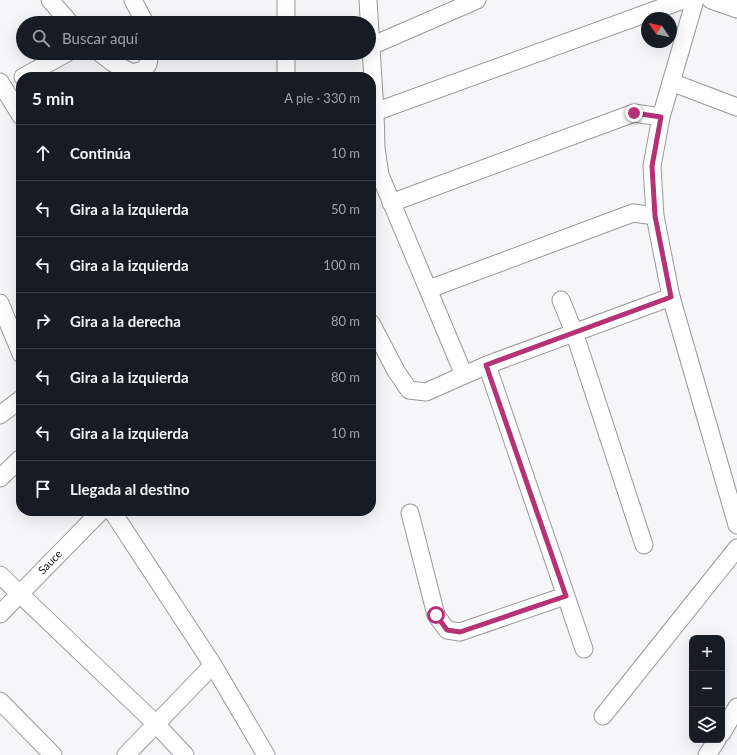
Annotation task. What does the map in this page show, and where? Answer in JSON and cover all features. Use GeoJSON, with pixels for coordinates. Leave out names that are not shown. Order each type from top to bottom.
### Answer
{"type":"FeatureCollection","features":[{"type":"Feature","properties":{"kind":"street"},"geometry":{"type":"LineString","coordinates":[[50,0],[64,16]]}},
{"type":"Feature","properties":{"kind":"street"},"geometry":{"type":"LineString","coordinates":[[133,0],[141,16]]}},
{"type":"Feature","properties":{"kind":"street"},"geometry":{"type":"LineString","coordinates":[[286,0],[286,16]]}},
{"type":"Feature","properties":{"kind":"street"},"geometry":{"type":"LineString","coordinates":[[368,0],[369,16]]}},
{"type":"Feature","properties":{"kind":"street"},"geometry":{"type":"LineString","coordinates":[[376,44],[477,0]]}},
{"type":"Feature","properties":{"kind":"street"},"geometry":{"type":"LineString","coordinates":[[376,112],[683,0]]}},
{"type":"Feature","properties":{"kind":"street"},"geometry":{"type":"LineString","coordinates":[[695,0],[661,117],[652,166],[655,216],[671,297],[737,525]]}},
{"type":"Feature","properties":{"kind":"street"},"geometry":{"type":"LineString","coordinates":[[711,0],[737,9]]}},
{"type":"Feature","properties":{"kind":"street"},"geometry":{"type":"LineString","coordinates":[[33,72],[54,60]]}},
{"type":"Feature","properties":{"kind":"street"},"geometry":{"type":"LineString","coordinates":[[109,60],[130,72]]}},
{"type":"Feature","properties":{"kind":"street"},"geometry":{"type":"LineString","coordinates":[[136,72],[144,70],[149,60]]}},
{"type":"Feature","properties":{"kind":"street"},"geometry":{"type":"LineString","coordinates":[[286,60],[286,72]]}},
{"type":"Feature","properties":{"kind":"street"},"geometry":{"type":"LineString","coordinates":[[372,60],[373,72]]}},
{"type":"Feature","properties":{"kind":"street"},"geometry":{"type":"LineString","coordinates":[[16,80],[1,86],[16,108]]}},
{"type":"Feature","properties":{"kind":"street"},"geometry":{"type":"LineString","coordinates":[[671,82],[737,107]]}},
{"type":"Feature","properties":{"kind":"street"},"geometry":{"type":"LineString","coordinates":[[391,203],[634,113],[661,117]]}},
{"type":"Feature","properties":{"kind":"street"},"geometry":{"type":"LineString","coordinates":[[376,148],[380,175],[464,375]]}},
{"type":"Feature","properties":{"kind":"street"},"geometry":{"type":"LineString","coordinates":[[429,289],[633,213],[655,216]]}},
{"type":"Feature","properties":{"kind":"street"},"geometry":{"type":"LineString","coordinates":[[376,332],[396,371],[409,390],[426,392],[486,365],[671,297]]}},
{"type":"Feature","properties":{"kind":"street"},"geometry":{"type":"LineString","coordinates":[[561,300],[574,332],[644,545]]}},
{"type":"Feature","properties":{"kind":"street"},"geometry":{"type":"LineString","coordinates":[[0,303],[16,342]]}},
{"type":"Feature","properties":{"kind":"street"},"geometry":{"type":"LineString","coordinates":[[486,365],[584,649]]}},
{"type":"Feature","properties":{"kind":"street"},"geometry":{"type":"LineString","coordinates":[[0,415],[16,403]]}},
{"type":"Feature","properties":{"kind":"street"},"geometry":{"type":"LineString","coordinates":[[0,478],[16,463]]}},
{"type":"Feature","properties":{"kind":"street"},"geometry":{"type":"LineString","coordinates":[[410,513],[436,615],[447,630],[460,632],[566,596]]}},
{"type":"Feature","properties":{"kind":"street","name":"Sauce"},"geometry":{"type":"LineString","coordinates":[[0,614],[96,516]]}},
{"type":"Feature","properties":{"kind":"street"},"geometry":{"type":"LineString","coordinates":[[115,516],[213,665],[266,755]]}},
{"type":"Feature","properties":{"kind":"street"},"geometry":{"type":"LineString","coordinates":[[603,716],[737,548]]}},
{"type":"Feature","properties":{"kind":"street"},"geometry":{"type":"LineString","coordinates":[[0,575],[156,724],[185,755]]}},
{"type":"Feature","properties":{"kind":"street"},"geometry":{"type":"LineString","coordinates":[[126,755],[213,665]]}},
{"type":"Feature","properties":{"kind":"street"},"geometry":{"type":"LineString","coordinates":[[0,701],[53,755]]}},
{"type":"Feature","properties":{"kind":"street"},"geometry":{"type":"LineString","coordinates":[[725,728],[737,707]]}},
{"type":"Feature","properties":{"kind":"street"},"geometry":{"type":"LineString","coordinates":[[707,755],[715,743]]}},
{"type":"Feature","properties":{"kind":"route"},"geometry":{"type":"LineString","coordinates":[[436,615],[447,630],[460,632],[566,596],[486,365],[671,297],[655,216],[652,166],[661,117],[634,113]]}}]}
